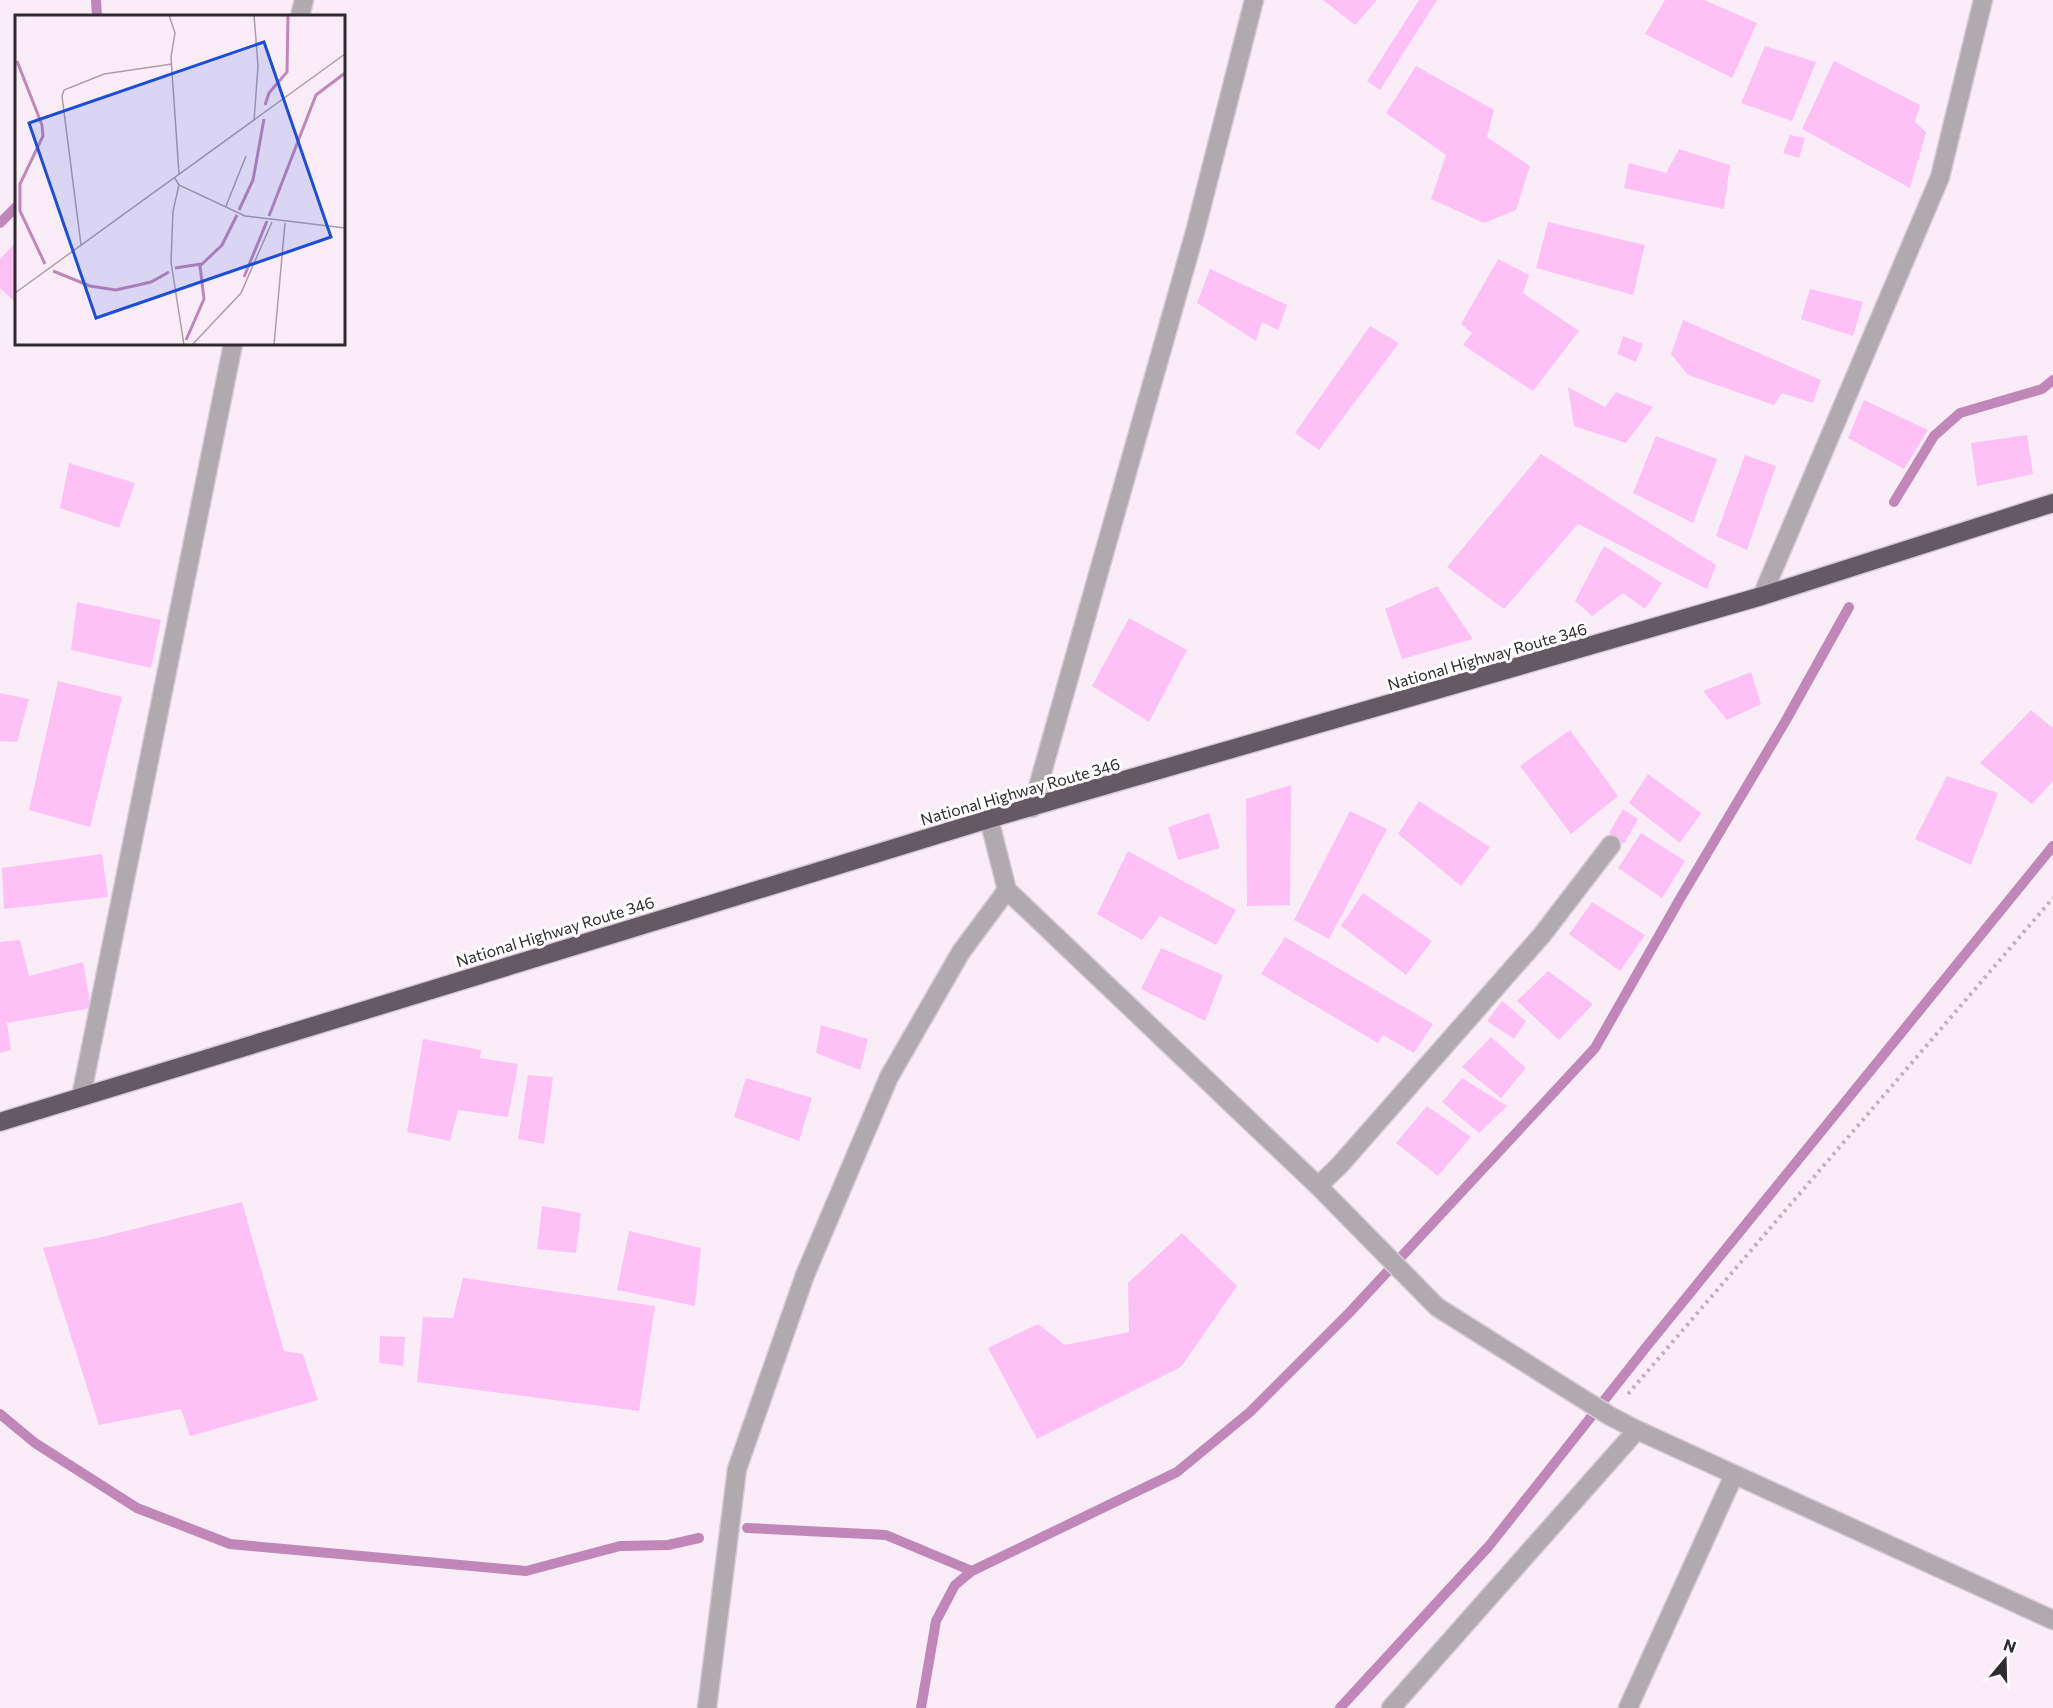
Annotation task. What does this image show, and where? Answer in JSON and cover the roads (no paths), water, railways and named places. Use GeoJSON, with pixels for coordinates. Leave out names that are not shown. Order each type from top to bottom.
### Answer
{"type":"FeatureCollection","features":[{"type":"Feature","properties":{"kind":"highway","name":"National Highway Route 346"},"geometry":{"type":"LineString","coordinates":[[0,1122],[989,819],[1762,596],[2053,503]]}},
{"type":"Feature","properties":{"kind":"street"},"geometry":{"type":"LineString","coordinates":[[300,15],[303,0]]}},
{"type":"Feature","properties":{"kind":"street"},"geometry":{"type":"LineString","coordinates":[[1032,808],[1195,232],[1254,0]]}},
{"type":"Feature","properties":{"kind":"street"},"geometry":{"type":"LineString","coordinates":[[1762,596],[1940,177],[1983,0]]}},
{"type":"Feature","properties":{"kind":"street"},"geometry":{"type":"LineString","coordinates":[[81,1097],[233,345]]}},
{"type":"Feature","properties":{"kind":"street"},"geometry":{"type":"LineString","coordinates":[[989,819],[1007,890],[1317,1186],[1437,1307],[1610,1416],[1637,1430],[2053,1620]]}},
{"type":"Feature","properties":{"kind":"street"},"geometry":{"type":"LineString","coordinates":[[1317,1186],[1340,1167],[1542,935],[1611,845]]}},
{"type":"Feature","properties":{"kind":"street"},"geometry":{"type":"LineString","coordinates":[[707,1708],[737,1469],[805,1275],[889,1077],[961,952],[1007,890]]}},
{"type":"Feature","properties":{"kind":"street"},"geometry":{"type":"LineString","coordinates":[[1391,1708],[1637,1430]]}},
{"type":"Feature","properties":{"kind":"street"},"geometry":{"type":"LineString","coordinates":[[1628,1708],[1734,1475]]}},
{"type":"Feature","properties":{"kind":"waterway"},"geometry":{"type":"LineString","coordinates":[[96,0],[97,15]]}},
{"type":"Feature","properties":{"kind":"waterway"},"geometry":{"type":"LineString","coordinates":[[0,223],[15,208]]}},
{"type":"Feature","properties":{"kind":"waterway"},"geometry":{"type":"LineString","coordinates":[[1894,502],[1934,436],[1960,413],[2042,389],[2053,380]]}},
{"type":"Feature","properties":{"kind":"waterway"},"geometry":{"type":"LineString","coordinates":[[921,1708],[936,1621],[955,1585],[972,1571],[1177,1472],[1250,1412],[1349,1313],[1595,1048],[1785,722],[1849,607]]}},
{"type":"Feature","properties":{"kind":"waterway"},"geometry":{"type":"LineString","coordinates":[[1340,1708],[1489,1546],[1647,1346],[2053,846]]}},
{"type":"Feature","properties":{"kind":"waterway"},"geometry":{"type":"LineString","coordinates":[[0,1414],[35,1443],[137,1508],[230,1544],[526,1571],[620,1546],[668,1545],[699,1538]]}},
{"type":"Feature","properties":{"kind":"waterway"},"geometry":{"type":"LineString","coordinates":[[747,1528],[886,1535],[972,1571]]}}]}
